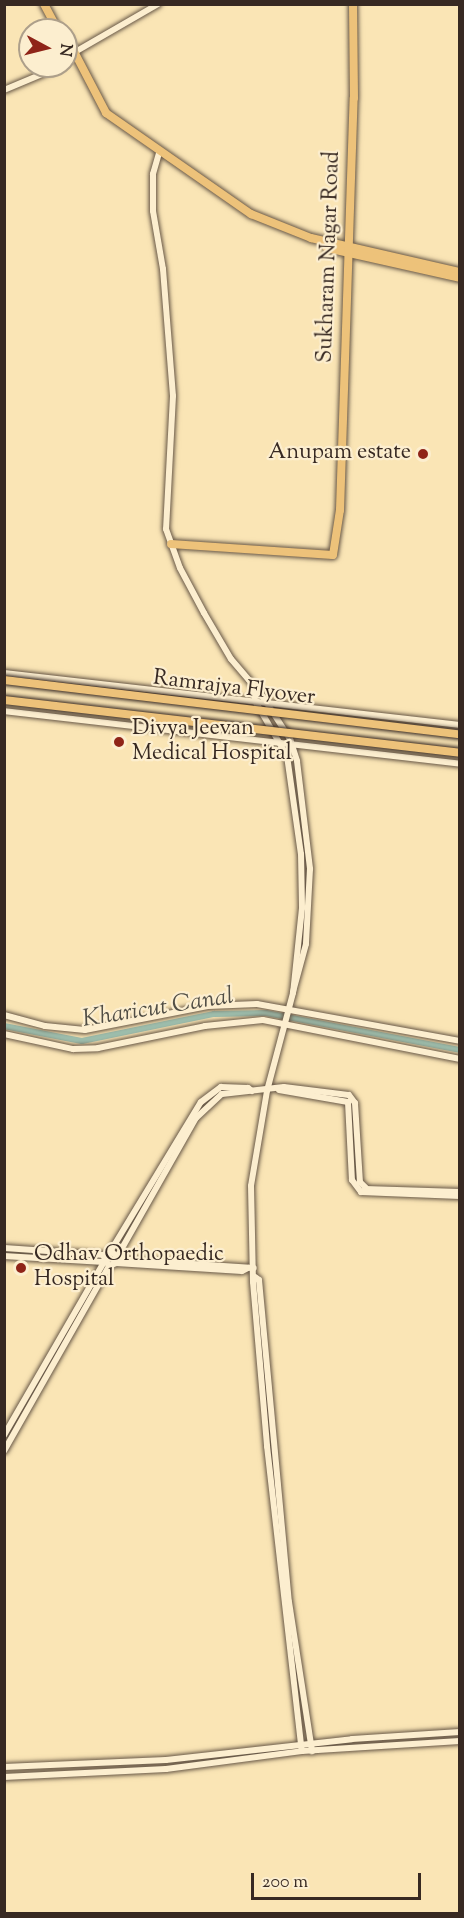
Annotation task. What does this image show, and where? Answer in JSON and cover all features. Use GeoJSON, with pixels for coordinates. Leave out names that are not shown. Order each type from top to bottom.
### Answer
{"type":"FeatureCollection","features":[{"type":"Feature","properties":{"kind":"main road"},"geometry":{"type":"LineString","coordinates":[[45,4],[52,18]]}},
{"type":"Feature","properties":{"kind":"main road"},"geometry":{"type":"LineString","coordinates":[[50,4],[57,18]]}},
{"type":"Feature","properties":{"kind":"main road","name":"Sukharam Nagar Road"},"geometry":{"type":"LineString","coordinates":[[171,544],[333,555],[340,510],[353,4]]}},
{"type":"Feature","properties":{"kind":"main road"},"geometry":{"type":"LineString","coordinates":[[78,70],[103,117],[247,218],[348,251],[459,278]]}},
{"type":"Feature","properties":{"kind":"main road"},"geometry":{"type":"LineString","coordinates":[[348,251],[459,272]]}},
{"type":"Feature","properties":{"kind":"main road","name":"Ramrajya Flyover"},"geometry":{"type":"LineString","coordinates":[[4,680],[459,734]]}},
{"type":"Feature","properties":{"kind":"main road","name":"Ramrajya Flyover"},"geometry":{"type":"LineString","coordinates":[[4,700],[459,753]]}},
{"type":"Feature","properties":{"kind":"street"},"geometry":{"type":"LineString","coordinates":[[78,53],[158,4]]}},
{"type":"Feature","properties":{"kind":"street"},"geometry":{"type":"LineString","coordinates":[[4,90],[32,78]]}},
{"type":"Feature","properties":{"kind":"street"},"geometry":{"type":"LineString","coordinates":[[158,155],[153,211],[163,269],[173,396],[166,491],[166,529],[204,613],[231,659],[265,702],[292,744],[300,772],[310,869],[306,944],[293,993]]}},
{"type":"Feature","properties":{"kind":"street"},"geometry":{"type":"LineString","coordinates":[[4,673],[459,725]]}},
{"type":"Feature","properties":{"kind":"street"},"geometry":{"type":"LineString","coordinates":[[254,687],[255,701],[287,756],[301,854],[302,908],[293,993],[287,1025],[267,1091],[251,1186],[251,1268],[255,1277],[267,1446],[302,1748]]}},
{"type":"Feature","properties":{"kind":"street"},"geometry":{"type":"LineString","coordinates":[[4,711],[459,764]]}},
{"type":"Feature","properties":{"kind":"street"},"geometry":{"type":"LineString","coordinates":[[4,1015],[45,1026],[85,1030],[208,1006],[257,1004],[459,1041]]}},
{"type":"Feature","properties":{"kind":"street"},"geometry":{"type":"LineString","coordinates":[[4,1034],[73,1049],[244,1021],[287,1025],[459,1059]]}},
{"type":"Feature","properties":{"kind":"street"},"geometry":{"type":"LineString","coordinates":[[4,1451],[201,1102],[221,1087],[249,1088],[252,1091],[346,1093],[352,1097],[360,1182],[363,1190],[459,1194]]}},
{"type":"Feature","properties":{"kind":"street"},"geometry":{"type":"LineString","coordinates":[[4,1248],[111,1259]]}},
{"type":"Feature","properties":{"kind":"street"},"geometry":{"type":"LineString","coordinates":[[4,1256],[111,1259],[251,1268]]}},
{"type":"Feature","properties":{"kind":"street"},"geometry":{"type":"LineString","coordinates":[[4,1435],[111,1259]]}},
{"type":"Feature","properties":{"kind":"street"},"geometry":{"type":"LineString","coordinates":[[255,1277],[259,1280],[289,1602],[312,1751]]}},
{"type":"Feature","properties":{"kind":"street"},"geometry":{"type":"LineString","coordinates":[[4,1777],[166,1769],[302,1748],[312,1743],[459,1732]]}},
{"type":"Feature","properties":{"kind":"street"},"geometry":{"type":"LineString","coordinates":[[4,1767],[166,1760],[302,1748],[312,1751],[459,1741]]}},
{"type":"Feature","properties":{"kind":"waterway","name":"Kharicut Canal"},"geometry":{"type":"LineString","coordinates":[[4,1026],[82,1041],[214,1014],[266,1013],[460,1050]]}},
{"type":"Feature","properties":{"kind":"place","name":"Anupam estate"},"geometry":{"type":"Point","coordinates":[423,454]}},
{"type":"Feature","properties":{"kind":"place","name":"Divya Jeevan Medical Hospital"},"geometry":{"type":"Point","coordinates":[119,742]}},
{"type":"Feature","properties":{"kind":"place","name":"Odhav Orthopaedic Hospital"},"geometry":{"type":"Point","coordinates":[21,1268]}}]}
